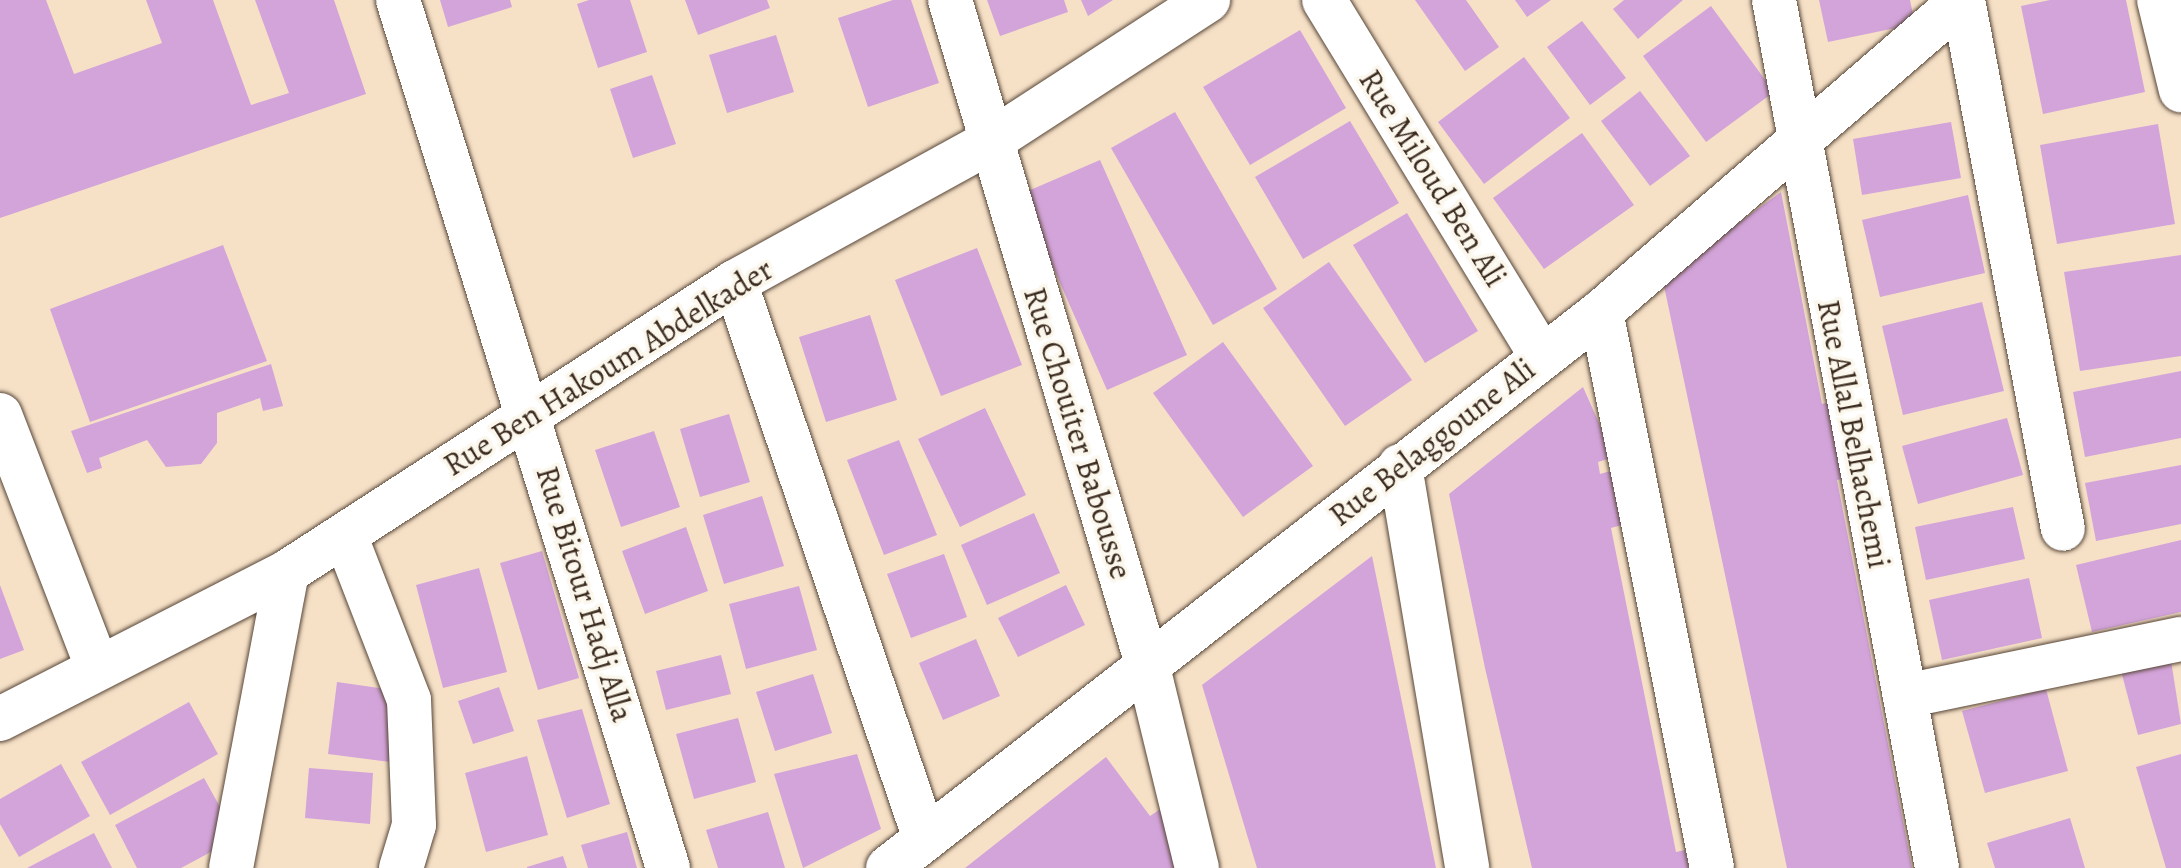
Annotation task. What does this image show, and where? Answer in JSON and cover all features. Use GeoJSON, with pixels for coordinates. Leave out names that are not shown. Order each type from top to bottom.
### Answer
{"type":"FeatureCollection","features":[{"type":"Feature","properties":{"kind":"street","name":"Rue Bitour Hadj Alla"},"geometry":{"type":"LineString","coordinates":[[398,0],[531,416],[668,868]]}},
{"type":"Feature","properties":{"kind":"street","name":"Rue Chouiter Babousse"},"geometry":{"type":"LineString","coordinates":[[950,0],[1148,667],[1197,868]]}},
{"type":"Feature","properties":{"kind":"street","name":"Rue Ben Hakoum Abdelkader"},"geometry":{"type":"LineString","coordinates":[[0,719],[287,572],[735,282],[991,141],[1208,0]]}},
{"type":"Feature","properties":{"kind":"street","name":"Rue Miloud Ben Ali"},"geometry":{"type":"LineString","coordinates":[[1324,0],[1542,357]]}},
{"type":"Feature","properties":{"kind":"street","name":"Rue Allal Belhachemi"},"geometry":{"type":"LineString","coordinates":[[1774,0],[1798,144],[1937,868]]}},
{"type":"Feature","properties":{"kind":"street","name":"Rue Belaggoune Ali"},"geometry":{"type":"LineString","coordinates":[[888,868],[924,836],[1148,667],[1400,466],[1601,312],[1963,0]]}},
{"type":"Feature","properties":{"kind":"street"},"geometry":{"type":"LineString","coordinates":[[1963,0],[2063,529]]}},
{"type":"Feature","properties":{"kind":"street"},"geometry":{"type":"LineString","coordinates":[[2167,3],[2181,90]]}},
{"type":"Feature","properties":{"kind":"street"},"geometry":{"type":"LineString","coordinates":[[735,282],[924,836]]}},
{"type":"Feature","properties":{"kind":"street"},"geometry":{"type":"LineString","coordinates":[[1601,312],[1712,868]]}},
{"type":"Feature","properties":{"kind":"street"},"geometry":{"type":"LineString","coordinates":[[0,415],[97,667]]}},
{"type":"Feature","properties":{"kind":"street"},"geometry":{"type":"LineString","coordinates":[[1400,466],[1467,868]]}},
{"type":"Feature","properties":{"kind":"street"},"geometry":{"type":"LineString","coordinates":[[345,535],[409,700],[414,825],[401,868]]}},
{"type":"Feature","properties":{"kind":"street"},"geometry":{"type":"LineString","coordinates":[[231,868],[287,572]]}},
{"type":"Feature","properties":{"kind":"street"},"geometry":{"type":"LineString","coordinates":[[1905,696],[2181,639]]}},
{"type":"Feature","properties":{"kind":"building"},"geometry":{"type":"Polygon","coordinates":[[[0,0],[46,0],[74,74],[162,43],[146,0],[213,0],[251,105],[289,93],[255,0],[334,0],[366,94],[0,218],[0,0]]]}},
{"type":"Feature","properties":{"kind":"building"},"geometry":{"type":"Polygon","coordinates":[[[440,0],[510,0],[512,7],[448,27],[440,0]]]}},
{"type":"Feature","properties":{"kind":"building"},"geometry":{"type":"Polygon","coordinates":[[[589,0],[630,0],[647,52],[598,68],[577,4],[589,0]]]}},
{"type":"Feature","properties":{"kind":"building"},"geometry":{"type":"Polygon","coordinates":[[[685,0],[767,0],[770,8],[698,35],[685,0]]]}},
{"type":"Feature","properties":{"kind":"building"},"geometry":{"type":"Polygon","coordinates":[[[893,0],[911,0],[939,83],[868,107],[838,18],[893,0]]]}},
{"type":"Feature","properties":{"kind":"building"},"geometry":{"type":"Polygon","coordinates":[[[987,0],[1064,0],[1068,12],[1000,36],[987,0]]]}},
{"type":"Feature","properties":{"kind":"building"},"geometry":{"type":"Polygon","coordinates":[[[1081,0],[1113,0],[1088,16],[1081,0]]]}},
{"type":"Feature","properties":{"kind":"building"},"geometry":{"type":"Polygon","coordinates":[[[1415,0],[1466,0],[1499,47],[1465,71],[1415,0]]]}},
{"type":"Feature","properties":{"kind":"building"},"geometry":{"type":"Polygon","coordinates":[[[1515,0],[1551,0],[1527,17],[1515,0]]]}},
{"type":"Feature","properties":{"kind":"building"},"geometry":{"type":"Polygon","coordinates":[[[1624,0],[1683,0],[1638,39],[1613,9],[1624,0]]]}},
{"type":"Feature","properties":{"kind":"building"},"geometry":{"type":"Polygon","coordinates":[[[1819,0],[1910,0],[1915,24],[1828,42],[1819,0]]]}},
{"type":"Feature","properties":{"kind":"building"},"geometry":{"type":"Polygon","coordinates":[[[2050,0],[2126,0],[2145,92],[2043,114],[2021,6],[2050,0]]]}},
{"type":"Feature","properties":{"kind":"building"},"geometry":{"type":"Polygon","coordinates":[[[1711,6],[1774,92],[1706,142],[1643,56],[1711,6]]]}},
{"type":"Feature","properties":{"kind":"building"},"geometry":{"type":"Polygon","coordinates":[[[1582,21],[1626,78],[1590,105],[1547,47],[1582,21]]]}},
{"type":"Feature","properties":{"kind":"building"},"geometry":{"type":"Polygon","coordinates":[[[1300,30],[1346,108],[1250,165],[1203,87],[1300,30]]]}},
{"type":"Feature","properties":{"kind":"building"},"geometry":{"type":"Polygon","coordinates":[[[776,35],[794,92],[727,113],[709,55],[776,35]]]}},
{"type":"Feature","properties":{"kind":"building"},"geometry":{"type":"Polygon","coordinates":[[[1524,57],[1570,118],[1484,184],[1438,122],[1524,57]]]}},
{"type":"Feature","properties":{"kind":"building"},"geometry":{"type":"Polygon","coordinates":[[[652,75],[676,144],[633,158],[610,89],[652,75]]]}},
{"type":"Feature","properties":{"kind":"building"},"geometry":{"type":"Polygon","coordinates":[[[1640,91],[1690,156],[1650,186],[1601,121],[1640,91]]]}},
{"type":"Feature","properties":{"kind":"building"},"geometry":{"type":"Polygon","coordinates":[[[1175,112],[1277,289],[1213,325],[1111,148],[1175,112]]]}},
{"type":"Feature","properties":{"kind":"building"},"geometry":{"type":"Polygon","coordinates":[[[1350,121],[1399,203],[1303,259],[1255,177],[1350,121]]]}},
{"type":"Feature","properties":{"kind":"building"},"geometry":{"type":"Polygon","coordinates":[[[1951,122],[1961,178],[1862,195],[1853,139],[1951,122]]]}},
{"type":"Feature","properties":{"kind":"building"},"geometry":{"type":"Polygon","coordinates":[[[2158,124],[2175,224],[2057,244],[2040,145],[2158,124]]]}},
{"type":"Feature","properties":{"kind":"building"},"geometry":{"type":"Polygon","coordinates":[[[1582,133],[1634,205],[1544,269],[1493,198],[1582,133]]]}},
{"type":"Feature","properties":{"kind":"building"},"geometry":{"type":"Polygon","coordinates":[[[1100,160],[1187,355],[1107,390],[1021,194],[1100,160]]]}},
{"type":"Feature","properties":{"kind":"building"},"geometry":{"type":"Polygon","coordinates":[[[1781,192],[1822,404],[1830,402],[1847,478],[1837,480],[1912,868],[1787,868],[1664,286],[1666,275],[1781,192]]]}},
{"type":"Feature","properties":{"kind":"building"},"geometry":{"type":"Polygon","coordinates":[[[1968,195],[1985,273],[1880,297],[1862,220],[1968,195]]]}},
{"type":"Feature","properties":{"kind":"building"},"geometry":{"type":"Polygon","coordinates":[[[1407,213],[1478,331],[1425,363],[1353,245],[1407,213]]]}},
{"type":"Feature","properties":{"kind":"building"},"geometry":{"type":"Polygon","coordinates":[[[223,245],[267,361],[90,422],[50,309],[223,245]]]}},
{"type":"Feature","properties":{"kind":"building"},"geometry":{"type":"Polygon","coordinates":[[[977,248],[1022,365],[941,396],[895,280],[977,248]]]}},
{"type":"Feature","properties":{"kind":"building"},"geometry":{"type":"Polygon","coordinates":[[[2181,255],[2181,356],[2080,371],[2064,272],[2181,255]]]}},
{"type":"Feature","properties":{"kind":"building"},"geometry":{"type":"Polygon","coordinates":[[[1329,262],[1412,380],[1345,426],[1263,308],[1329,262]]]}},
{"type":"Feature","properties":{"kind":"building"},"geometry":{"type":"Polygon","coordinates":[[[1982,302],[2004,391],[1903,415],[1882,326],[1982,302]]]}},
{"type":"Feature","properties":{"kind":"building"},"geometry":{"type":"Polygon","coordinates":[[[870,315],[897,400],[826,422],[799,337],[870,315]]]}},
{"type":"Feature","properties":{"kind":"building"},"geometry":{"type":"Polygon","coordinates":[[[1223,342],[1313,466],[1243,517],[1153,393],[1223,342]]]}},
{"type":"Feature","properties":{"kind":"building"},"geometry":{"type":"Polygon","coordinates":[[[271,364],[283,406],[263,411],[260,398],[217,413],[217,443],[201,464],[166,467],[147,440],[99,458],[102,468],[87,473],[71,431],[271,364]]]}},
{"type":"Feature","properties":{"kind":"building"},"geometry":{"type":"Polygon","coordinates":[[[2181,371],[2181,438],[2085,457],[2073,392],[2181,371]]]}},
{"type":"Feature","properties":{"kind":"building"},"geometry":{"type":"Polygon","coordinates":[[[1583,387],[1614,457],[1598,462],[1600,474],[1614,470],[1629,523],[1611,528],[1676,852],[1685,850],[1689,868],[1532,868],[1485,668],[1449,494],[1583,387]]]}},
{"type":"Feature","properties":{"kind":"building"},"geometry":{"type":"Polygon","coordinates":[[[985,408],[1026,495],[960,527],[918,439],[985,408]]]}},
{"type":"Feature","properties":{"kind":"building"},"geometry":{"type":"Polygon","coordinates":[[[729,414],[750,482],[700,497],[680,429],[729,414]]]}},
{"type":"Feature","properties":{"kind":"building"},"geometry":{"type":"Polygon","coordinates":[[[2007,418],[2023,475],[1918,504],[1902,446],[2007,418]]]}},
{"type":"Feature","properties":{"kind":"building"},"geometry":{"type":"Polygon","coordinates":[[[654,431],[680,507],[621,527],[595,450],[654,431]]]}},
{"type":"Feature","properties":{"kind":"building"},"geometry":{"type":"Polygon","coordinates":[[[899,440],[937,535],[884,555],[847,460],[899,440]]]}},
{"type":"Feature","properties":{"kind":"building"},"geometry":{"type":"Polygon","coordinates":[[[2181,465],[2181,524],[2096,541],[2085,483],[2181,465]]]}},
{"type":"Feature","properties":{"kind":"building"},"geometry":{"type":"Polygon","coordinates":[[[762,496],[784,566],[724,584],[703,515],[762,496]]]}},
{"type":"Feature","properties":{"kind":"building"},"geometry":{"type":"Polygon","coordinates":[[[2013,507],[2025,559],[1926,580],[1915,527],[2013,507]]]}},
{"type":"Feature","properties":{"kind":"building"},"geometry":{"type":"Polygon","coordinates":[[[1034,513],[1060,573],[987,605],[961,545],[1034,513]]]}},
{"type":"Feature","properties":{"kind":"building"},"geometry":{"type":"Polygon","coordinates":[[[686,527],[708,591],[645,614],[622,551],[686,527]]]}},
{"type":"Feature","properties":{"kind":"building"},"geometry":{"type":"Polygon","coordinates":[[[2181,540],[2181,612],[2092,632],[2076,565],[2181,540]]]}},
{"type":"Feature","properties":{"kind":"building"},"geometry":{"type":"Polygon","coordinates":[[[542,551],[579,678],[538,690],[500,563],[542,551]]]}},
{"type":"Feature","properties":{"kind":"building"},"geometry":{"type":"Polygon","coordinates":[[[944,554],[967,617],[911,638],[887,574],[944,554]]]}},
{"type":"Feature","properties":{"kind":"building"},"geometry":{"type":"Polygon","coordinates":[[[1372,556],[1436,868],[1257,868],[1202,685],[1372,556]]]}},
{"type":"Feature","properties":{"kind":"building"},"geometry":{"type":"Polygon","coordinates":[[[479,568],[507,672],[443,688],[416,585],[479,568]]]}},
{"type":"Feature","properties":{"kind":"building"},"geometry":{"type":"Polygon","coordinates":[[[2029,578],[2042,638],[1942,660],[1929,600],[2029,578]]]}},
{"type":"Feature","properties":{"kind":"building"},"geometry":{"type":"Polygon","coordinates":[[[0,585],[24,650],[0,659],[0,585]]]}},
{"type":"Feature","properties":{"kind":"building"},"geometry":{"type":"Polygon","coordinates":[[[1066,585],[1085,625],[1018,657],[998,618],[1066,585]]]}},
{"type":"Feature","properties":{"kind":"building"},"geometry":{"type":"Polygon","coordinates":[[[799,586],[817,650],[746,669],[729,604],[799,586]]]}},
{"type":"Feature","properties":{"kind":"building"},"geometry":{"type":"Polygon","coordinates":[[[976,639],[1000,696],[943,720],[919,663],[976,639]]]}},
{"type":"Feature","properties":{"kind":"building"},"geometry":{"type":"Polygon","coordinates":[[[2170,654],[2181,724],[2138,735],[2120,667],[2170,654]]]}},
{"type":"Feature","properties":{"kind":"building"},"geometry":{"type":"Polygon","coordinates":[[[721,655],[731,694],[666,710],[656,671],[721,655]]]}},
{"type":"Feature","properties":{"kind":"building"},"geometry":{"type":"Polygon","coordinates":[[[813,674],[832,733],[775,751],[756,692],[813,674]]]}},
{"type":"Feature","properties":{"kind":"building"},"geometry":{"type":"Polygon","coordinates":[[[337,682],[400,691],[390,762],[328,754],[337,682]]]}},
{"type":"Feature","properties":{"kind":"building"},"geometry":{"type":"Polygon","coordinates":[[[499,687],[514,731],[473,744],[458,701],[499,687]]]}},
{"type":"Feature","properties":{"kind":"building"},"geometry":{"type":"Polygon","coordinates":[[[2046,689],[2068,771],[1985,793],[1962,711],[2046,689]]]}},
{"type":"Feature","properties":{"kind":"building"},"geometry":{"type":"Polygon","coordinates":[[[189,702],[218,754],[110,815],[81,762],[189,702]]]}},
{"type":"Feature","properties":{"kind":"building"},"geometry":{"type":"Polygon","coordinates":[[[582,709],[610,804],[567,818],[537,720],[582,709]]]}},
{"type":"Feature","properties":{"kind":"building"},"geometry":{"type":"Polygon","coordinates":[[[738,718],[756,782],[694,799],[676,734],[738,718]]]}},
{"type":"Feature","properties":{"kind":"building"},"geometry":{"type":"Polygon","coordinates":[[[857,754],[881,829],[803,868],[774,774],[857,754]]]}},
{"type":"Feature","properties":{"kind":"building"},"geometry":{"type":"Polygon","coordinates":[[[2181,754],[2181,868],[2166,868],[2136,767],[2181,754]]]}},
{"type":"Feature","properties":{"kind":"building"},"geometry":{"type":"Polygon","coordinates":[[[527,756],[548,835],[486,852],[465,773],[527,756]]]}},
{"type":"Feature","properties":{"kind":"building"},"geometry":{"type":"Polygon","coordinates":[[[1106,757],[1150,816],[1162,808],[1185,858],[1173,868],[965,868],[1106,757]]]}},
{"type":"Feature","properties":{"kind":"building"},"geometry":{"type":"Polygon","coordinates":[[[61,764],[90,816],[19,857],[0,824],[0,799],[61,764]]]}},
{"type":"Feature","properties":{"kind":"building"},"geometry":{"type":"Polygon","coordinates":[[[309,768],[373,773],[370,824],[305,818],[309,768]]]}},
{"type":"Feature","properties":{"kind":"building"},"geometry":{"type":"Polygon","coordinates":[[[204,778],[237,838],[181,868],[137,868],[115,825],[204,778]]]}},
{"type":"Feature","properties":{"kind":"building"},"geometry":{"type":"Polygon","coordinates":[[[768,812],[785,868],[718,868],[706,830],[768,812]]]}},
{"type":"Feature","properties":{"kind":"building"},"geometry":{"type":"Polygon","coordinates":[[[2070,818],[2085,868],[1995,868],[1987,843],[2070,818]]]}},
{"type":"Feature","properties":{"kind":"building"},"geometry":{"type":"Polygon","coordinates":[[[627,832],[637,868],[588,868],[581,845],[627,832]]]}},
{"type":"Feature","properties":{"kind":"building"},"geometry":{"type":"Polygon","coordinates":[[[94,833],[112,868],[27,868],[94,833]]]}},
{"type":"Feature","properties":{"kind":"building"},"geometry":{"type":"Polygon","coordinates":[[[563,856],[567,868],[527,868],[527,867],[563,856]]]}}]}
